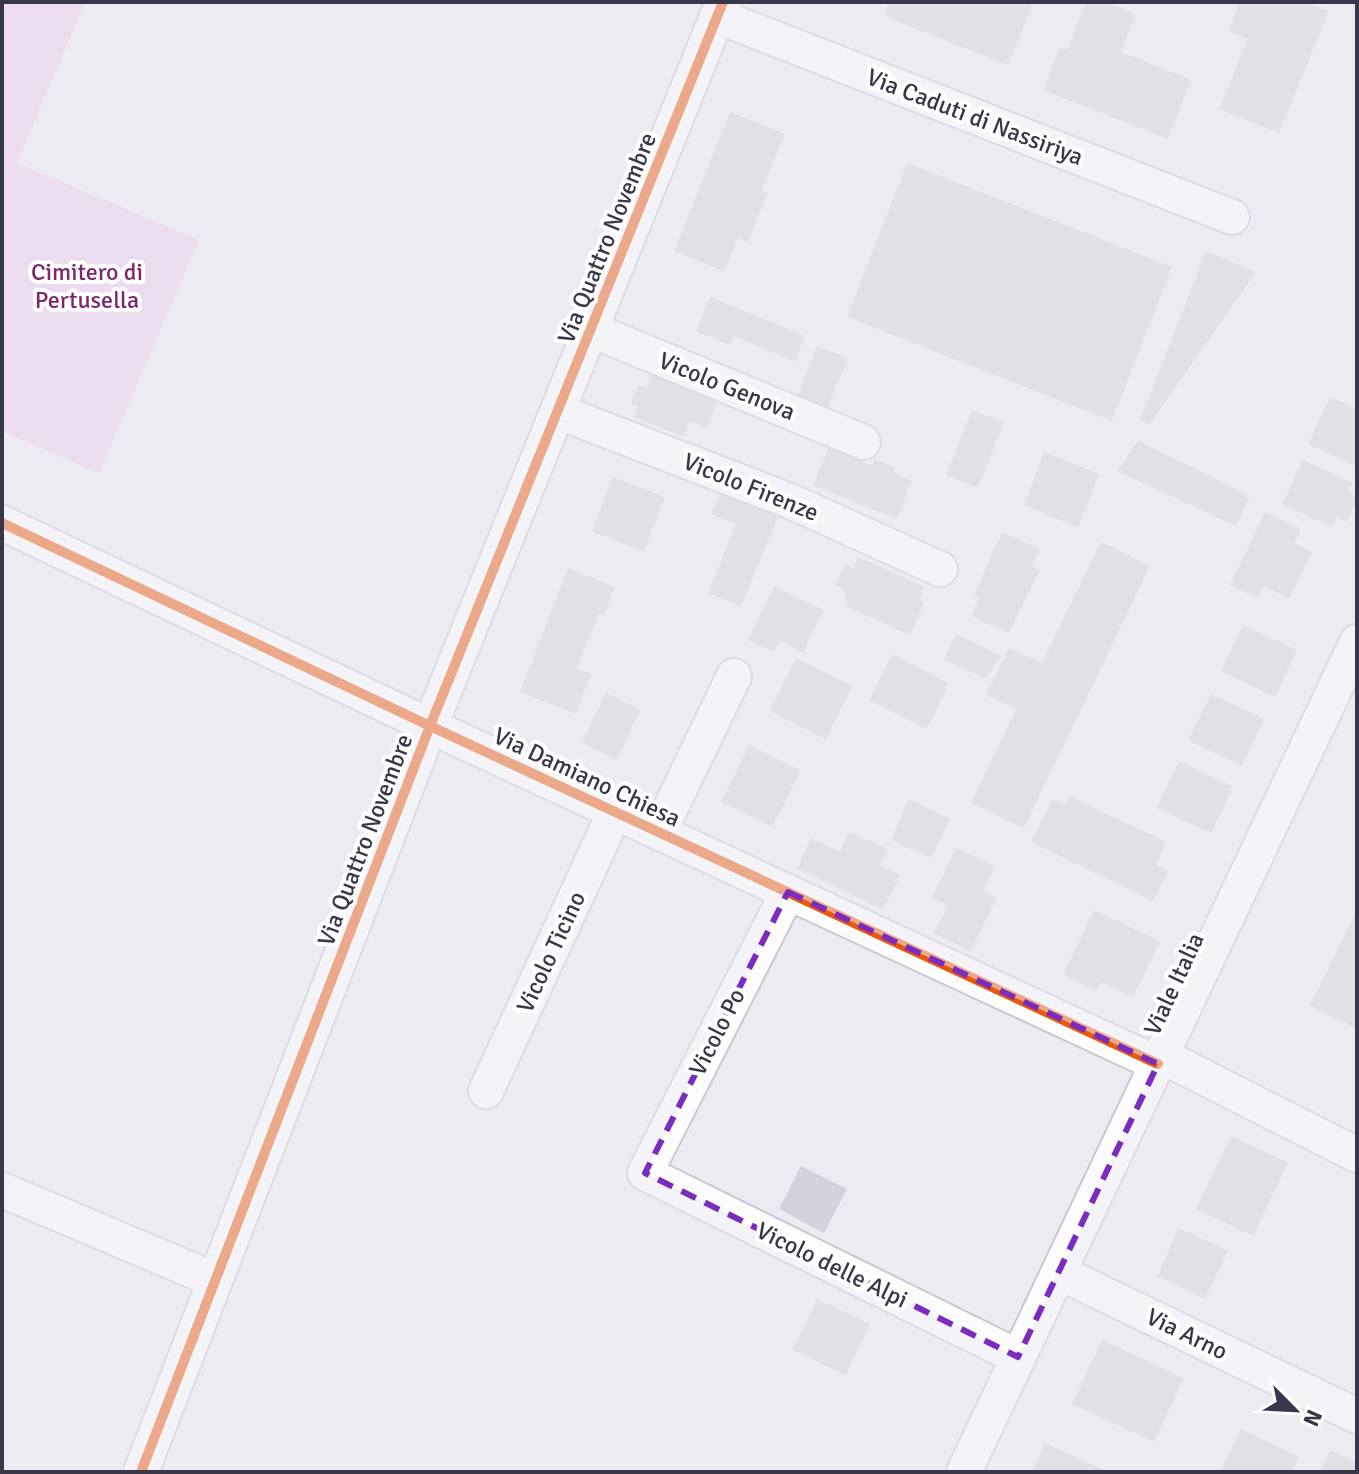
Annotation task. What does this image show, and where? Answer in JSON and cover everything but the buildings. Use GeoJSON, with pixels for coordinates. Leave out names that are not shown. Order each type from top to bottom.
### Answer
{"type":"FeatureCollection","features":[{"type":"Feature","properties":{"kind":"street","name":"Via Caduti di Nassiriya"},"geometry":{"type":"LineString","coordinates":[[720,9],[1232,217]]}},
{"type":"Feature","properties":{"kind":"street","name":"Via Quattro Novembre"},"geometry":{"type":"LineString","coordinates":[[141,1472],[430,726],[720,9]]}},
{"type":"Feature","properties":{"kind":"street","name":"Vicolo Genova"},"geometry":{"type":"LineString","coordinates":[[592,330],[863,442]]}},
{"type":"Feature","properties":{"kind":"street","name":"Vicolo Firenze"},"geometry":{"type":"LineString","coordinates":[[559,412],[790,501],[940,569]]}},
{"type":"Feature","properties":{"kind":"street","name":"Via Damiano Chiesa"},"geometry":{"type":"LineString","coordinates":[[2,523],[430,726],[1160,1060],[1357,1155]]}},
{"type":"Feature","properties":{"kind":"street","name":"Viale Italia"},"geometry":{"type":"LineString","coordinates":[[964,1472],[1357,642]]}},
{"type":"Feature","properties":{"kind":"street"},"geometry":{"type":"LineString","coordinates":[[659,832],[734,676]]}},
{"type":"Feature","properties":{"kind":"street","name":"Vicolo Ticino"},"geometry":{"type":"LineString","coordinates":[[486,1091],[615,812]]}},
{"type":"Feature","properties":{"kind":"street","name":"Vicolo Po"},"geometry":{"type":"LineString","coordinates":[[645,1173],[788,892]]}},
{"type":"Feature","properties":{"kind":"street","name":"Vicolo delle Alpi"},"geometry":{"type":"LineString","coordinates":[[645,1173],[1018,1357]]}},
{"type":"Feature","properties":{"kind":"street"},"geometry":{"type":"LineString","coordinates":[[2,1190],[215,1280]]}},
{"type":"Feature","properties":{"kind":"street","name":"Via Arno"},"geometry":{"type":"LineString","coordinates":[[1060,1273],[1357,1416]]}},
{"type":"Feature","properties":{"kind":"highlighted area"},"geometry":{"type":"Polygon","coordinates":[[[788,892],[1158,1064],[1018,1357],[645,1173],[788,892]]]}},
{"type":"Feature","properties":{"kind":"green space","name":"Cimitero di Pertusella"},"geometry":{"type":"Polygon","coordinates":[[[2,2],[85,2],[17,163],[199,240],[99,473],[2,431],[2,2]]]}},
{"type":"Feature","properties":{"kind":"cycle path"},"geometry":{"type":"LineString","coordinates":[[141,1472],[430,726],[723,2]]}},
{"type":"Feature","properties":{"kind":"cycle path"},"geometry":{"type":"LineString","coordinates":[[2,523],[430,726],[1158,1064]]}}]}
